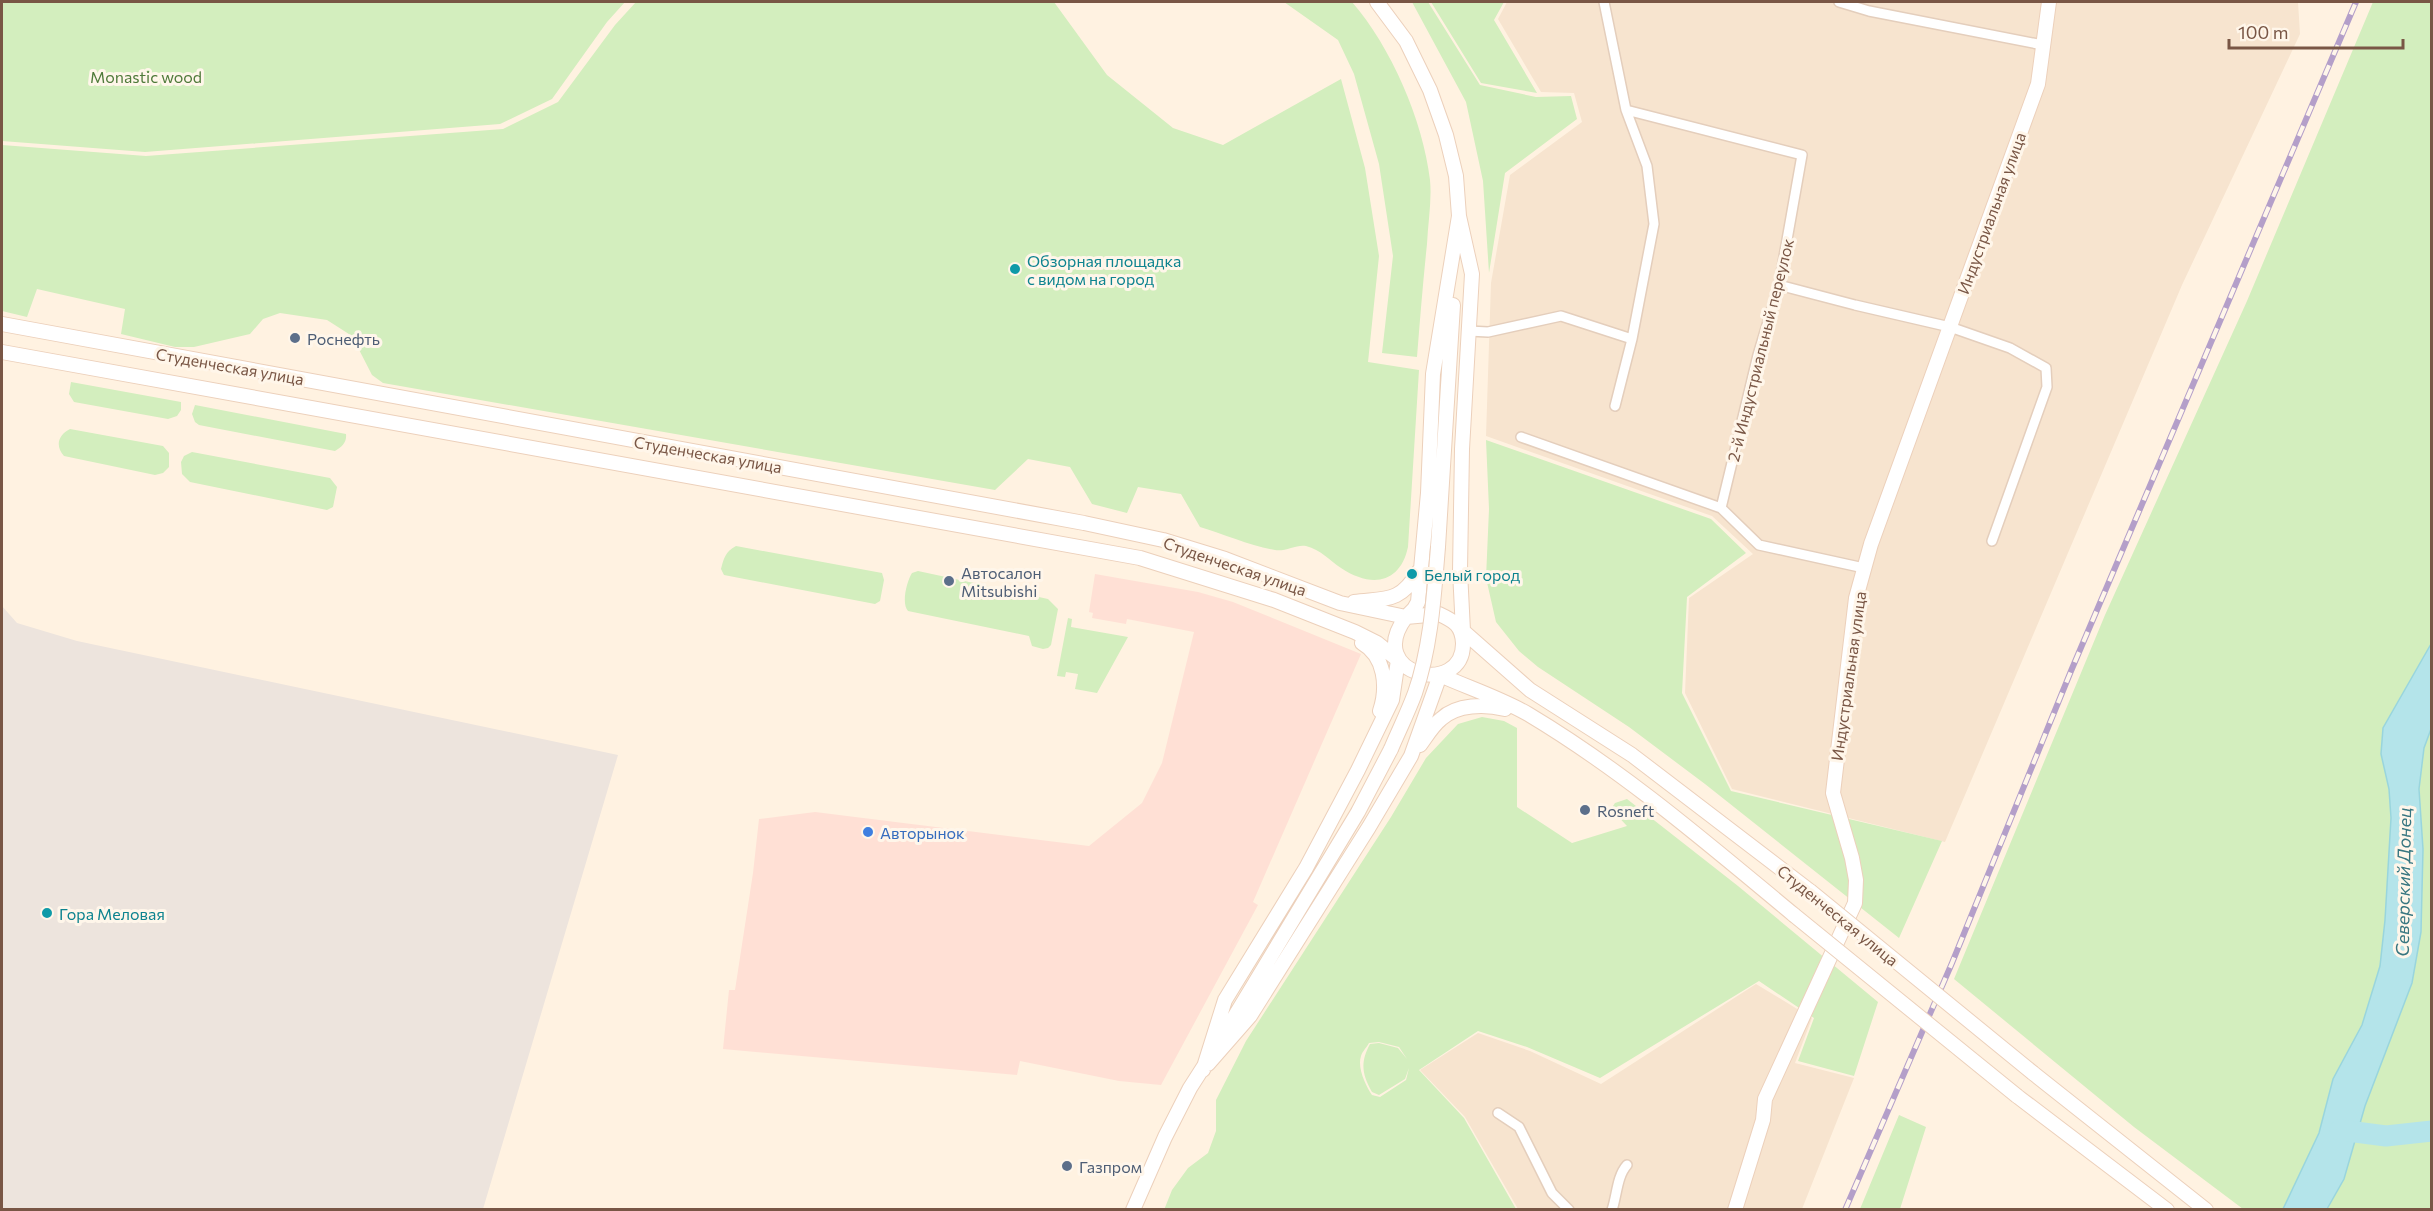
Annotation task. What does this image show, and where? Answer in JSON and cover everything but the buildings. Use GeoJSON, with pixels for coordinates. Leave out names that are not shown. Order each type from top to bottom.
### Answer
{"type":"FeatureCollection","features":[{"type":"Feature","properties":{"kind":"main road"},"geometry":{"type":"LineString","coordinates":[[1133,1209],[1190,1088],[1358,812],[1392,749],[1415,693],[1422,664],[1435,588],[1459,216],[1456,176],[1446,135],[1430,90],[1406,41],[1377,2]]}},
{"type":"Feature","properties":{"kind":"main road","name":"Индустриальная улица"},"geometry":{"type":"LineString","coordinates":[[1735,1209],[1763,1120],[1765,1099],[1855,903],[1857,880],[1833,793],[1856,598],[1871,544],[2038,84],[2049,2]]}},
{"type":"Feature","properties":{"kind":"main road"},"geometry":{"type":"LineString","coordinates":[[1398,660],[1410,670],[1428,675],[1440,675],[1455,667],[1460,660],[1463,648],[1460,572],[1462,449],[1472,274],[1459,216]]}},
{"type":"Feature","properties":{"kind":"main road"},"geometry":{"type":"LineString","coordinates":[[1203,1070],[1225,1000],[1306,868],[1358,770],[1392,699],[1398,660],[1394,649],[1397,629],[1418,602],[1428,493],[1433,374],[1459,216]]}},
{"type":"Feature","properties":{"kind":"main road","name":"Студенческая улица"},"geometry":{"type":"LineString","coordinates":[[2,324],[1073,521],[1163,540],[1225,560],[1340,603],[1406,617]]}},
{"type":"Feature","properties":{"kind":"main road","name":"Студенческая улица"},"geometry":{"type":"LineString","coordinates":[[2,352],[1140,558],[1275,600],[1377,643],[1398,660]]}},
{"type":"Feature","properties":{"kind":"main road"},"geometry":{"type":"LineString","coordinates":[[1218,581],[1225,560]]}},
{"type":"Feature","properties":{"kind":"main road"},"geometry":{"type":"LineString","coordinates":[[1340,603],[1396,597],[1410,586],[1422,564]]}},
{"type":"Feature","properties":{"kind":"main road"},"geometry":{"type":"LineString","coordinates":[[1406,617],[1439,614],[1455,622],[1462,631]]}},
{"type":"Feature","properties":{"kind":"main road"},"geometry":{"type":"LineString","coordinates":[[1332,625],[1372,648],[1380,662],[1384,682],[1382,704],[1358,770]]}},
{"type":"Feature","properties":{"kind":"main road","name":"Студенческая улица"},"geometry":{"type":"LineString","coordinates":[[1462,631],[1530,690],[1632,755],[1810,891],[2033,1073],[2206,1209]]}},
{"type":"Feature","properties":{"kind":"main road"},"geometry":{"type":"LineString","coordinates":[[1411,756],[1440,675]]}},
{"type":"Feature","properties":{"kind":"main road","name":"Студенческая улица"},"geometry":{"type":"LineString","coordinates":[[1440,675],[1526,714],[1625,777],[1687,825],[2017,1096],[2167,1209]]}},
{"type":"Feature","properties":{"kind":"main road"},"geometry":{"type":"LineString","coordinates":[[1203,1070],[1250,1016],[1411,756],[1441,718],[1473,706],[1494,706],[1526,714]]}},
{"type":"Feature","properties":{"kind":"street"},"geometry":{"type":"LineString","coordinates":[[1604,2],[1626,110],[1647,166],[1654,224],[1632,339],[1615,406]]}},
{"type":"Feature","properties":{"kind":"street"},"geometry":{"type":"LineString","coordinates":[[1839,2],[1869,11],[2043,45]]}},
{"type":"Feature","properties":{"kind":"street","name":"2-й Индустриальный переулок"},"geometry":{"type":"LineString","coordinates":[[1626,110],[1802,155],[1779,285],[1758,355],[1721,508]]}},
{"type":"Feature","properties":{"kind":"street"},"geometry":{"type":"LineString","coordinates":[[1779,285],[1950,327],[2010,348],[2046,368],[2047,387],[1992,541]]}},
{"type":"Feature","properties":{"kind":"street"},"geometry":{"type":"LineString","coordinates":[[1469,331],[1488,332],[1561,316],[1632,339]]}},
{"type":"Feature","properties":{"kind":"street"},"geometry":{"type":"LineString","coordinates":[[1521,437],[1721,508],[1759,545],[1864,568]]}},
{"type":"Feature","properties":{"kind":"street"},"geometry":{"type":"LineString","coordinates":[[1498,1113],[1519,1127],[1552,1193],[1569,1209]]}},
{"type":"Feature","properties":{"kind":"street"},"geometry":{"type":"LineString","coordinates":[[1612,1209],[1618,1192],[1620,1173],[1627,1165]]}},
{"type":"Feature","properties":{"kind":"shaded area"},"geometry":{"type":"Polygon","coordinates":[[[1507,2],[2298,2],[2300,34],[2182,285],[1945,842],[1732,789],[1685,693],[1689,598],[1753,554],[1712,516],[1486,436],[1491,283],[1510,175],[1582,122],[1574,93],[1541,92],[1498,19],[1507,2]]]}},
{"type":"Feature","properties":{"kind":"shaded area","name":"Авторынок"},"geometry":{"type":"Polygon","coordinates":[[[1095,574],[1198,592],[1233,602],[1361,654],[1253,902],[1258,905],[1161,1085],[1119,1081],[1020,1061],[1017,1075],[723,1049],[729,990],[735,990],[759,819],[815,812],[1089,846],[1142,803],[1162,763],[1194,632],[1127,619],[1126,624],[1092,618],[1093,613],[1089,612],[1095,574]]]}},
{"type":"Feature","properties":{"kind":"shaded area"},"geometry":{"type":"Polygon","coordinates":[[[2,606],[17,623],[77,641],[618,755],[483,1209],[2,1209],[2,606]]]}},
{"type":"Feature","properties":{"kind":"shaded area"},"geometry":{"type":"Polygon","coordinates":[[[1756,984],[1812,1018],[1795,1063],[1854,1078],[1802,1209],[1518,1209],[1465,1117],[1420,1070],[1478,1033],[1530,1051],[1601,1084],[1756,984]]]}},
{"type":"Feature","properties":{"kind":"green space","name":"Monastic wood"},"geometry":{"type":"Polygon","coordinates":[[[2,2],[625,2],[607,22],[552,99],[500,124],[145,152],[2,141],[2,2]]]}},
{"type":"Feature","properties":{"kind":"green space"},"geometry":{"type":"Polygon","coordinates":[[[636,2],[1054,2],[1107,75],[1173,128],[1223,145],[1341,79],[1365,168],[1379,256],[1368,362],[1419,370],[1408,547],[1398,569],[1383,579],[1363,578],[1341,568],[1321,553],[1306,546],[1275,550],[1200,527],[1181,494],[1138,487],[1127,513],[1092,504],[1070,467],[1028,459],[995,490],[383,383],[372,375],[352,336],[327,320],[280,313],[263,319],[250,334],[194,347],[175,347],[121,334],[125,309],[37,289],[27,317],[2,311],[2,145],[146,156],[503,129],[558,102],[615,25],[636,2]]]}},
{"type":"Feature","properties":{"kind":"green space"},"geometry":{"type":"Polygon","coordinates":[[[1284,2],[1352,2],[1380,40],[1413,109],[1430,180],[1430,212],[1417,357],[1382,353],[1393,256],[1379,164],[1354,74],[1338,40],[1284,2]]]}},
{"type":"Feature","properties":{"kind":"green space"},"geometry":{"type":"Polygon","coordinates":[[[1412,2],[1428,2],[1480,85],[1536,97],[1571,96],[1577,119],[1505,173],[1489,273],[1483,181],[1466,102],[1412,2]]]}},
{"type":"Feature","properties":{"kind":"green space"},"geometry":{"type":"Polygon","coordinates":[[[1431,2],[1504,2],[1494,20],[1537,93],[1481,83],[1431,2]]]}},
{"type":"Feature","properties":{"kind":"green space"},"geometry":{"type":"Polygon","coordinates":[[[2373,2],[2431,2],[2431,644],[2383,728],[2381,754],[2389,789],[2391,818],[2385,920],[2380,966],[2362,1025],[2333,1079],[2319,1133],[2283,1209],[2243,1209],[2134,1127],[1954,979],[2105,615],[2247,301],[2373,2]]]}},
{"type":"Feature","properties":{"kind":"green space"},"geometry":{"type":"Polygon","coordinates":[[[71,382],[181,402],[181,410],[177,416],[168,419],[74,402],[69,394],[71,382]]]}},
{"type":"Feature","properties":{"kind":"green space"},"geometry":{"type":"Polygon","coordinates":[[[195,405],[346,434],[346,439],[335,451],[199,425],[192,414],[195,405]]]}},
{"type":"Feature","properties":{"kind":"green space"},"geometry":{"type":"Polygon","coordinates":[[[70,429],[163,446],[169,453],[169,467],[163,473],[155,475],[64,456],[59,448],[59,441],[70,429]]]}},
{"type":"Feature","properties":{"kind":"green space"},"geometry":{"type":"Polygon","coordinates":[[[1486,440],[1711,519],[1746,553],[1687,597],[1682,693],[1731,791],[1942,841],[1899,938],[1705,784],[1629,727],[1538,667],[1519,651],[1496,622],[1486,578],[1489,509],[1486,440]]]}},
{"type":"Feature","properties":{"kind":"green space"},"geometry":{"type":"Polygon","coordinates":[[[192,452],[330,478],[337,487],[333,507],[327,510],[190,482],[182,474],[181,462],[184,456],[192,452]]]}},
{"type":"Feature","properties":{"kind":"green space"},"geometry":{"type":"Polygon","coordinates":[[[736,546],[882,573],[884,580],[880,601],[875,604],[724,575],[721,569],[724,558],[736,546]]]}},
{"type":"Feature","properties":{"kind":"green space"},"geometry":{"type":"Polygon","coordinates":[[[918,571],[1048,599],[1058,609],[1051,645],[1043,649],[1032,646],[1029,636],[908,611],[905,603],[907,586],[912,573],[918,571]]]}},
{"type":"Feature","properties":{"kind":"green space"},"geometry":{"type":"Polygon","coordinates":[[[1068,618],[1072,619],[1071,627],[1128,637],[1097,693],[1075,689],[1078,674],[1066,672],[1065,677],[1057,676],[1068,618]]]}},
{"type":"Feature","properties":{"kind":"green space"},"geometry":{"type":"Polygon","coordinates":[[[1482,717],[1504,721],[1517,728],[1517,807],[1572,843],[1627,826],[1611,809],[1615,803],[1627,799],[1738,886],[1878,1002],[1854,1076],[1798,1061],[1814,1018],[1759,981],[1600,1078],[1527,1047],[1478,1031],[1419,1070],[1464,1118],[1516,1209],[1164,1210],[1172,1190],[1188,1168],[1208,1153],[1216,1131],[1216,1100],[1246,1041],[1391,817],[1426,758],[1458,724],[1482,717]],[[1379,1042],[1369,1043],[1362,1053],[1361,1071],[1372,1095],[1380,1097],[1406,1080],[1409,1068],[1405,1079],[1379,1095],[1372,1092],[1366,1080],[1364,1068],[1370,1044],[1379,1043],[1398,1048],[1407,1059],[1399,1047],[1379,1042]]]}},
{"type":"Feature","properties":{"kind":"green space"},"geometry":{"type":"Polygon","coordinates":[[[2431,729],[2431,1209],[2327,1210],[2344,1179],[2365,1106],[2412,983],[2421,932],[2423,849],[2419,789],[2424,748],[2431,729]]]}},
{"type":"Feature","properties":{"kind":"green space"},"geometry":{"type":"Polygon","coordinates":[[[1899,1115],[1926,1127],[1900,1209],[1860,1209],[1899,1115]]]}},
{"type":"Feature","properties":{"kind":"water","name":"Северский Донец"},"geometry":{"type":"Polygon","coordinates":[[[2431,644],[2431,729],[2424,748],[2419,789],[2423,849],[2421,932],[2412,983],[2365,1106],[2344,1179],[2327,1209],[2283,1209],[2319,1133],[2333,1079],[2362,1025],[2380,966],[2391,818],[2389,789],[2381,754],[2383,728],[2431,644]]]}},
{"type":"Feature","properties":{"kind":"waterway"},"geometry":{"type":"LineString","coordinates":[[2340,1130],[2386,1136],[2432,1131]]}},
{"type":"Feature","properties":{"kind":"railway"},"geometry":{"type":"LineString","coordinates":[[1845,1210],[1952,963],[2071,671],[2356,2]]}},
{"type":"Feature","properties":{"kind":"place","name":"Обзорная площадка с видом на город"},"geometry":{"type":"Point","coordinates":[1015,269]}},
{"type":"Feature","properties":{"kind":"place","name":"Роснефть"},"geometry":{"type":"Point","coordinates":[295,338]}},
{"type":"Feature","properties":{"kind":"place","name":"Белый город"},"geometry":{"type":"Point","coordinates":[1412,574]}},
{"type":"Feature","properties":{"kind":"place","name":"Автосалон Mitsubishi"},"geometry":{"type":"Point","coordinates":[949,581]}},
{"type":"Feature","properties":{"kind":"place","name":"Rosneft"},"geometry":{"type":"Point","coordinates":[1585,810]}},
{"type":"Feature","properties":{"kind":"place","name":"Авторынок"},"geometry":{"type":"Point","coordinates":[868,832]}},
{"type":"Feature","properties":{"kind":"place","name":"Гора Меловая"},"geometry":{"type":"Point","coordinates":[47,913]}},
{"type":"Feature","properties":{"kind":"place","name":"Газпром"},"geometry":{"type":"Point","coordinates":[1067,1166]}}]}
